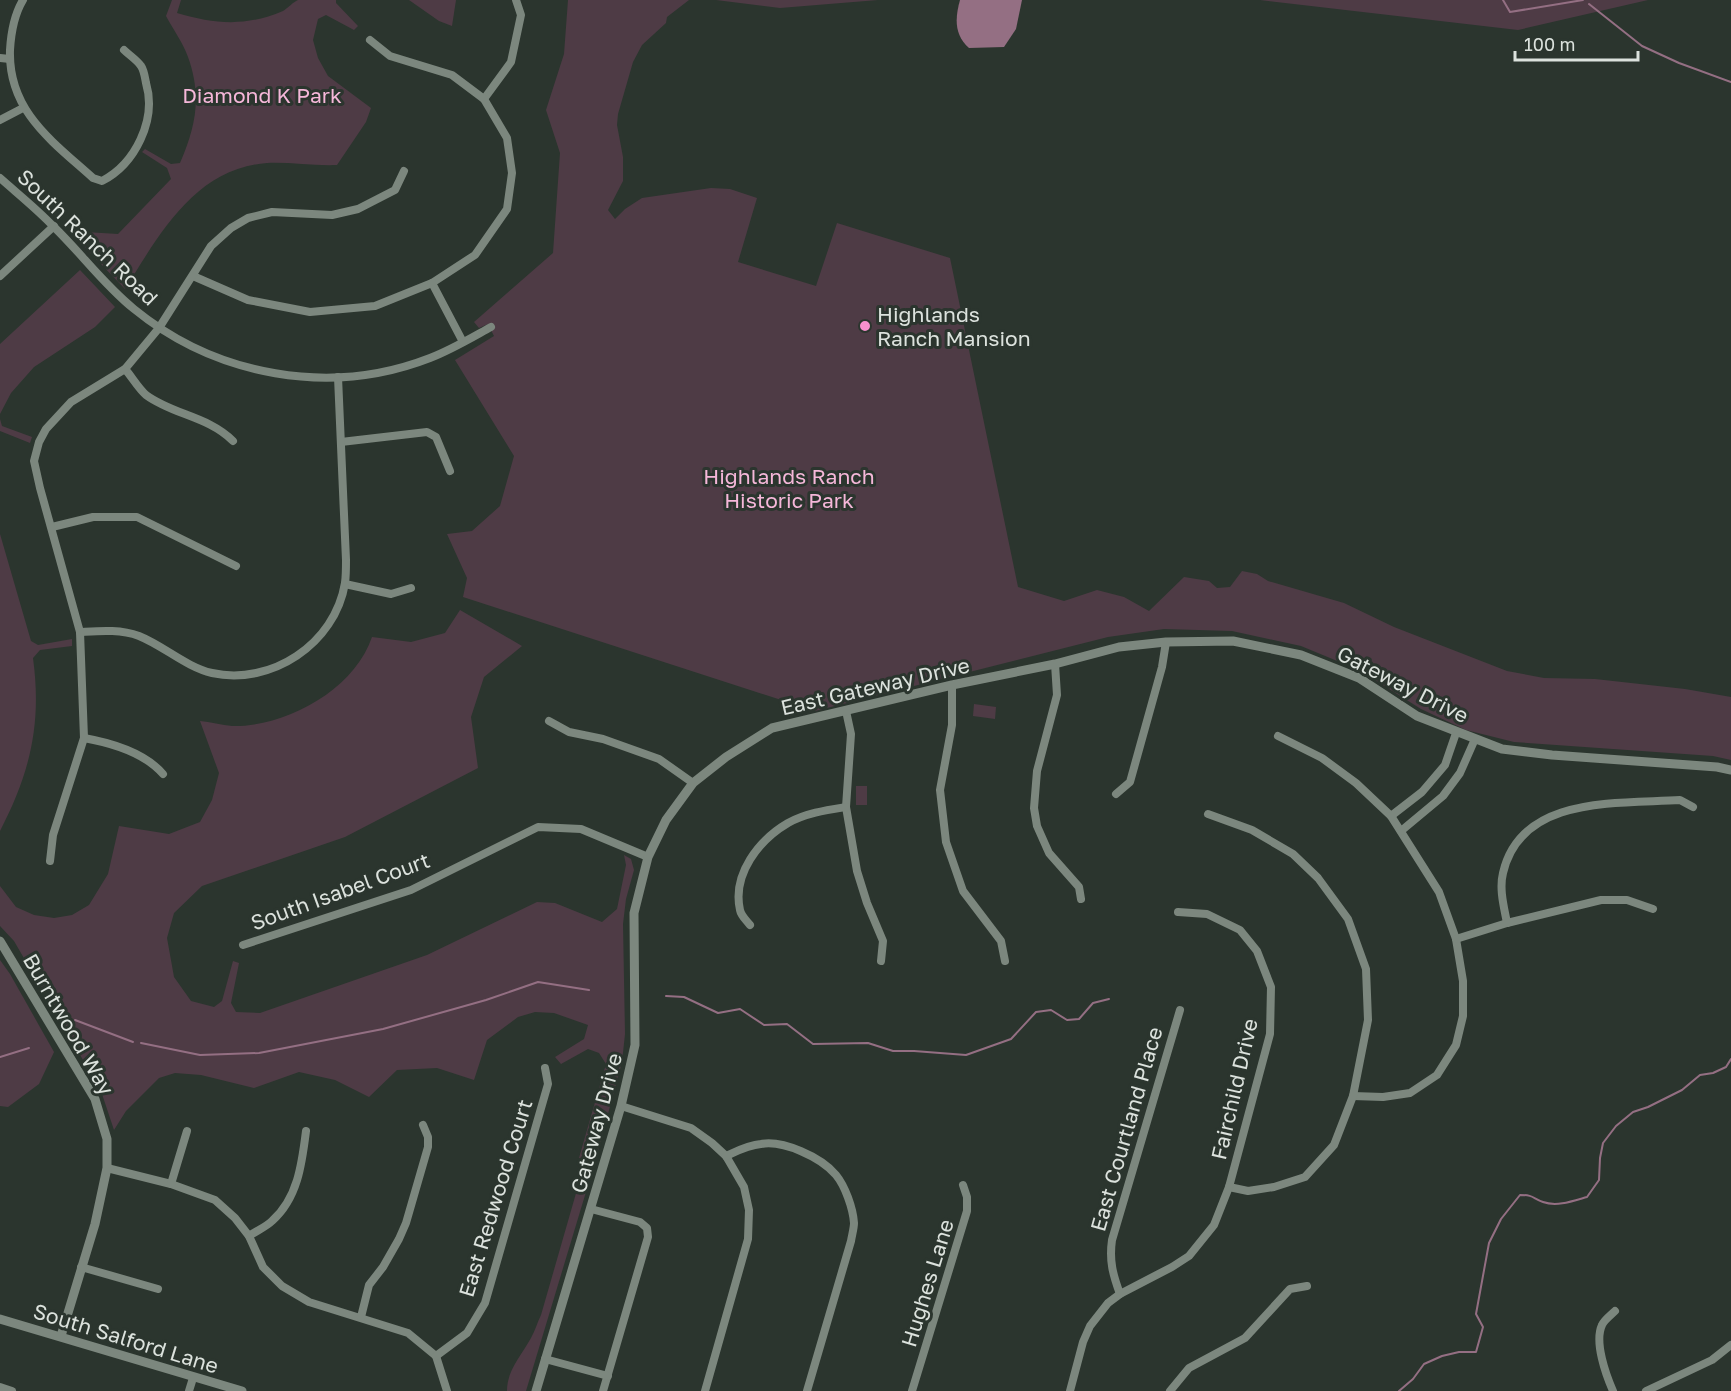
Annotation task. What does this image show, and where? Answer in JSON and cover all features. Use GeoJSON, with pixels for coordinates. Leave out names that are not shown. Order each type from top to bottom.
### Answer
{"type":"FeatureCollection","features":[{"type":"Feature","properties":{"kind":"street"},"geometry":{"type":"LineString","coordinates":[[23,0],[11,34],[10,59],[13,81],[23,108],[38,128],[93,178],[102,181],[111,176],[137,147],[144,134],[148,117],[150,95],[142,67],[124,50]]}},
{"type":"Feature","properties":{"kind":"street"},"geometry":{"type":"LineString","coordinates":[[484,99],[512,63],[521,15],[516,0]]}},
{"type":"Feature","properties":{"kind":"street"},"geometry":{"type":"LineString","coordinates":[[193,276],[248,300],[310,312],[375,306],[432,284],[475,255],[507,209],[512,173],[507,138],[484,99],[452,75],[390,56],[370,40]]}},
{"type":"Feature","properties":{"kind":"street"},"geometry":{"type":"LineString","coordinates":[[0,58],[10,59]]}},
{"type":"Feature","properties":{"kind":"street"},"geometry":{"type":"LineString","coordinates":[[0,120],[23,108]]}},
{"type":"Feature","properties":{"kind":"street"},"geometry":{"type":"LineString","coordinates":[[50,861],[53,835],[84,738],[80,632],[34,461],[45,429],[71,402],[125,369],[159,328],[211,246],[231,228],[248,218],[272,212],[332,215],[358,209],[395,189],[404,171]]}},
{"type":"Feature","properties":{"kind":"street","name":"South Ranch Road"},"geometry":{"type":"LineString","coordinates":[[0,178],[54,226],[131,307],[159,328],[202,351],[243,367],[292,376],[338,377],[395,369],[429,359],[491,327]]}},
{"type":"Feature","properties":{"kind":"street"},"geometry":{"type":"LineString","coordinates":[[0,276],[54,226]]}},
{"type":"Feature","properties":{"kind":"street"},"geometry":{"type":"LineString","coordinates":[[432,284],[463,342]]}},
{"type":"Feature","properties":{"kind":"street"},"geometry":{"type":"LineString","coordinates":[[125,369],[144,393],[157,402],[221,429],[233,441]]}},
{"type":"Feature","properties":{"kind":"street"},"geometry":{"type":"LineString","coordinates":[[80,632],[106,631],[139,636],[209,672],[229,676],[269,671],[288,662],[314,642],[328,626],[345,584],[346,560],[338,377]]}},
{"type":"Feature","properties":{"kind":"street"},"geometry":{"type":"LineString","coordinates":[[341,442],[427,432],[436,437],[450,471]]}},
{"type":"Feature","properties":{"kind":"street"},"geometry":{"type":"LineString","coordinates":[[52,527],[93,517],[137,517],[236,566]]}},
{"type":"Feature","properties":{"kind":"street"},"geometry":{"type":"LineString","coordinates":[[345,584],[391,594],[411,588]]}},
{"type":"Feature","properties":{"kind":"street","name":"Gateway Drive"},"geometry":{"type":"LineString","coordinates":[[1166,642],[1233,641],[1301,655],[1359,678],[1417,716],[1502,749],[1731,770]]}},
{"type":"Feature","properties":{"kind":"street"},"geometry":{"type":"LineString","coordinates":[[1116,794],[1130,782],[1162,667],[1166,642]]}},
{"type":"Feature","properties":{"kind":"street","name":"East Gateway Drive"},"geometry":{"type":"LineString","coordinates":[[648,857],[666,820],[693,783],[726,757],[772,728],[952,685],[1055,664],[1119,647],[1166,642]]}},
{"type":"Feature","properties":{"kind":"street"},"geometry":{"type":"LineString","coordinates":[[1055,664],[1057,695],[1037,771],[1034,808],[1037,826],[1049,853],[1079,886],[1081,899]]}},
{"type":"Feature","properties":{"kind":"street"},"geometry":{"type":"LineString","coordinates":[[952,685],[952,725],[940,790],[946,843],[963,891],[1001,941],[1005,961]]}},
{"type":"Feature","properties":{"kind":"street"},"geometry":{"type":"LineString","coordinates":[[846,711],[851,734],[846,807],[856,871],[883,941],[881,961]]}},
{"type":"Feature","properties":{"kind":"street"},"geometry":{"type":"LineString","coordinates":[[549,721],[569,732],[603,739],[659,759],[693,783]]}},
{"type":"Feature","properties":{"kind":"street"},"geometry":{"type":"LineString","coordinates":[[1391,816],[1422,792],[1445,765],[1456,733]]}},
{"type":"Feature","properties":{"kind":"street"},"geometry":{"type":"LineString","coordinates":[[1278,736],[1322,758],[1356,783],[1391,816],[1439,892],[1456,939],[1463,981],[1463,1016],[1456,1045],[1437,1075],[1410,1093],[1383,1098],[1353,1096]]}},
{"type":"Feature","properties":{"kind":"street"},"geometry":{"type":"LineString","coordinates":[[84,738],[105,742],[152,761],[164,774]]}},
{"type":"Feature","properties":{"kind":"street"},"geometry":{"type":"LineString","coordinates":[[1401,831],[1443,796],[1460,773],[1475,740]]}},
{"type":"Feature","properties":{"kind":"street"},"geometry":{"type":"LineString","coordinates":[[1507,923],[1502,893],[1503,874],[1509,855],[1525,833],[1541,821],[1555,813],[1579,807],[1680,800],[1693,807]]}},
{"type":"Feature","properties":{"kind":"street"},"geometry":{"type":"LineString","coordinates":[[750,925],[740,913],[738,890],[743,871],[757,848],[788,823],[817,812],[846,807]]}},
{"type":"Feature","properties":{"kind":"street"},"geometry":{"type":"LineString","coordinates":[[1208,814],[1252,830],[1293,854],[1318,878],[1348,919],[1366,969],[1368,1020],[1353,1096],[1334,1145],[1305,1177],[1274,1187],[1248,1191],[1229,1187]]}},
{"type":"Feature","properties":{"kind":"street","name":"South Isabel Court"},"geometry":{"type":"LineString","coordinates":[[243,945],[411,890],[538,827],[580,829],[648,857]]}},
{"type":"Feature","properties":{"kind":"street","name":"Gateway Drive"},"geometry":{"type":"LineString","coordinates":[[536,1391],[621,1106],[635,1045],[634,913],[648,857]]}},
{"type":"Feature","properties":{"kind":"street"},"geometry":{"type":"LineString","coordinates":[[1456,939],[1507,923],[1601,900],[1627,900],[1653,909]]}},
{"type":"Feature","properties":{"kind":"street","name":"Fairchild Drive"},"geometry":{"type":"LineString","coordinates":[[1070,1391],[1083,1342],[1090,1326],[1108,1303],[1120,1294],[1172,1268],[1189,1256],[1214,1225],[1229,1187],[1270,1034],[1271,987],[1257,951],[1239,930],[1207,914],[1178,912]]}},
{"type":"Feature","properties":{"kind":"street","name":"Burntwood Way"},"geometry":{"type":"LineString","coordinates":[[0,941],[95,1099],[107,1139],[107,1168],[95,1224],[61,1336]]}},
{"type":"Feature","properties":{"kind":"street","name":"East Courtland Place"},"geometry":{"type":"LineString","coordinates":[[1120,1294],[1111,1270],[1112,1240],[1180,1010]]}},
{"type":"Feature","properties":{"kind":"street","name":"East Redwood Court"},"geometry":{"type":"LineString","coordinates":[[436,1356],[467,1333],[485,1304],[548,1084],[545,1068]]}},
{"type":"Feature","properties":{"kind":"street"},"geometry":{"type":"LineString","coordinates":[[621,1106],[691,1128],[726,1156],[744,1187],[749,1210],[748,1239],[705,1391]]}},
{"type":"Feature","properties":{"kind":"street"},"geometry":{"type":"LineString","coordinates":[[361,1317],[369,1285],[383,1267],[405,1223],[428,1148],[428,1137],[423,1125]]}},
{"type":"Feature","properties":{"kind":"street"},"geometry":{"type":"LineString","coordinates":[[171,1184],[187,1131]]}},
{"type":"Feature","properties":{"kind":"street"},"geometry":{"type":"LineString","coordinates":[[249,1236],[272,1221],[291,1196],[302,1164],[306,1131]]}},
{"type":"Feature","properties":{"kind":"street"},"geometry":{"type":"LineString","coordinates":[[726,1156],[762,1143],[792,1147],[813,1158],[835,1174],[847,1195],[854,1222],[851,1241],[807,1391]]}},
{"type":"Feature","properties":{"kind":"street"},"geometry":{"type":"LineString","coordinates":[[107,1168],[171,1184],[215,1200],[235,1218],[249,1236],[263,1267],[282,1286],[309,1302],[408,1333],[436,1356],[447,1391]]}},
{"type":"Feature","properties":{"kind":"street","name":"Hughes Lane"},"geometry":{"type":"LineString","coordinates":[[912,1391],[967,1211],[968,1197],[963,1185]]}},
{"type":"Feature","properties":{"kind":"street"},"geometry":{"type":"LineString","coordinates":[[591,1209],[640,1222],[647,1228],[648,1237],[603,1391]]}},
{"type":"Feature","properties":{"kind":"street"},"geometry":{"type":"LineString","coordinates":[[81,1267],[158,1289]]}},
{"type":"Feature","properties":{"kind":"street"},"geometry":{"type":"LineString","coordinates":[[1170,1391],[1189,1368],[1245,1338],[1290,1289],[1307,1286]]}},
{"type":"Feature","properties":{"kind":"street"},"geometry":{"type":"LineString","coordinates":[[1613,1391],[1602,1363],[1600,1343],[1602,1325],[1615,1311]]}},
{"type":"Feature","properties":{"kind":"street","name":"South Salford Lane"},"geometry":{"type":"LineString","coordinates":[[0,1319],[242,1391]]}},
{"type":"Feature","properties":{"kind":"street"},"geometry":{"type":"LineString","coordinates":[[1646,1391],[1712,1360],[1731,1346]]}},
{"type":"Feature","properties":{"kind":"street"},"geometry":{"type":"LineString","coordinates":[[545,1359],[608,1376]]}},
{"type":"Feature","properties":{"kind":"street"},"geometry":{"type":"LineString","coordinates":[[189,1391],[193,1378]]}},
{"type":"Feature","properties":{"kind":"street"},"geometry":{"type":"LineString","coordinates":[[0,1387],[12,1391]]}},
{"type":"Feature","properties":{"kind":"green space","name":"Diamond K Park"},"geometry":{"type":"Polygon","coordinates":[[[172,0],[181,0],[177,13],[204,20],[243,22],[283,11],[298,0],[336,0],[336,3],[358,26],[354,30],[326,15],[318,19],[313,40],[318,58],[328,76],[371,108],[366,122],[337,165],[267,163],[242,168],[219,177],[199,191],[166,227],[125,289],[69,231],[118,234],[171,179],[167,168],[142,152],[145,149],[171,164],[180,163],[190,136],[196,98],[188,57],[166,16],[172,0]]]}},
{"type":"Feature","properties":{"kind":"green space"},"geometry":{"type":"Polygon","coordinates":[[[409,0],[456,0],[452,26],[439,21],[409,0]]]}},
{"type":"Feature","properties":{"kind":"green space","name":"Highlands Ranch Historic Park"},"geometry":{"type":"Polygon","coordinates":[[[568,0],[689,0],[667,17],[666,23],[642,45],[633,62],[618,114],[617,125],[623,157],[623,181],[608,210],[615,219],[642,198],[711,188],[730,189],[757,198],[738,262],[816,286],[837,223],[950,258],[1018,587],[1064,601],[1097,590],[1124,597],[1149,611],[1184,577],[1209,581],[1217,588],[1230,587],[1242,571],[1257,574],[1268,581],[1344,603],[1394,627],[1507,671],[1544,678],[1595,679],[1685,689],[1731,697],[1731,760],[1713,756],[1514,742],[1466,730],[1421,709],[1359,670],[1301,646],[1232,631],[1164,629],[1108,637],[815,711],[463,597],[467,578],[447,534],[472,531],[500,506],[514,456],[455,360],[494,336],[488,324],[479,328],[474,322],[553,253],[560,153],[546,110],[564,54],[568,0]]]}},
{"type":"Feature","properties":{"kind":"green space"},"geometry":{"type":"Polygon","coordinates":[[[716,0],[878,0],[780,8],[716,0]]]}},
{"type":"Feature","properties":{"kind":"green space"},"geometry":{"type":"Polygon","coordinates":[[[1260,0],[1648,0],[1518,30],[1260,0]]]}},
{"type":"Feature","properties":{"kind":"green space"},"geometry":{"type":"Polygon","coordinates":[[[80,270],[115,307],[95,327],[34,367],[11,393],[0,414],[0,344],[80,270]]]}},
{"type":"Feature","properties":{"kind":"green space"},"geometry":{"type":"Polygon","coordinates":[[[0,419],[2,426],[32,437],[30,443],[0,431],[0,419]]]}},
{"type":"Feature","properties":{"kind":"green space"},"geometry":{"type":"Polygon","coordinates":[[[0,534],[31,641],[38,645],[72,639],[72,646],[40,650],[33,658],[36,705],[31,748],[19,789],[0,831],[0,534]]]}},
{"type":"Feature","properties":{"kind":"green space"},"geometry":{"type":"Polygon","coordinates":[[[460,610],[522,646],[484,677],[471,717],[478,768],[345,837],[202,886],[174,913],[167,938],[174,977],[191,1001],[214,1007],[222,1001],[233,961],[239,963],[231,1003],[236,1012],[260,1013],[427,955],[537,902],[555,903],[602,922],[617,909],[626,865],[624,855],[631,859],[634,870],[626,899],[623,924],[625,1034],[622,1062],[595,1162],[526,1391],[507,1391],[509,1376],[531,1338],[541,1315],[585,1162],[579,1158],[606,1064],[599,1053],[588,1049],[561,1064],[555,1057],[584,1039],[588,1025],[554,1013],[535,1012],[518,1017],[487,1040],[474,1080],[437,1068],[397,1070],[369,1097],[335,1080],[299,1072],[254,1088],[201,1075],[175,1073],[159,1078],[126,1111],[114,1130],[101,1091],[14,941],[0,926],[0,886],[16,907],[34,915],[54,918],[72,915],[89,905],[108,874],[119,826],[169,834],[200,822],[212,800],[219,773],[200,721],[232,726],[253,725],[295,712],[316,702],[334,689],[363,656],[372,637],[411,642],[445,633],[460,610]]]}},
{"type":"Feature","properties":{"kind":"green space"},"geometry":{"type":"Polygon","coordinates":[[[974,704],[996,707],[995,719],[973,716],[974,704]]]}},
{"type":"Feature","properties":{"kind":"green space"},"geometry":{"type":"Polygon","coordinates":[[[856,786],[867,786],[867,805],[856,805],[856,786]]]}},
{"type":"Feature","properties":{"kind":"green space"},"geometry":{"type":"Polygon","coordinates":[[[0,960],[54,1052],[39,1084],[8,1107],[0,1106],[0,960]]]}},
{"type":"Feature","properties":{"kind":"shaded area"},"geometry":{"type":"Polygon","coordinates":[[[960,0],[1022,0],[1016,29],[1004,47],[969,48],[964,43],[957,26],[960,0]]]}},
{"type":"Feature","properties":{"kind":"waterway"},"geometry":{"type":"LineString","coordinates":[[1503,0],[1510,12],[1583,0]]}},
{"type":"Feature","properties":{"kind":"waterway"},"geometry":{"type":"LineString","coordinates":[[1589,4],[1642,46],[1679,63],[1731,82]]}},
{"type":"Feature","properties":{"kind":"waterway"},"geometry":{"type":"LineString","coordinates":[[141,1043],[200,1055],[259,1053],[383,1029],[486,1000],[538,982],[589,990]]}},
{"type":"Feature","properties":{"kind":"waterway"},"geometry":{"type":"LineString","coordinates":[[666,996],[684,997],[718,1013],[740,1009],[764,1025],[787,1024],[813,1044],[868,1043],[893,1051],[966,1055],[1011,1039],[1036,1012],[1051,1010],[1067,1020],[1079,1019],[1093,1003],[1109,999]]}},
{"type":"Feature","properties":{"kind":"waterway"},"geometry":{"type":"LineString","coordinates":[[75,1020],[133,1042]]}},
{"type":"Feature","properties":{"kind":"waterway"},"geometry":{"type":"LineString","coordinates":[[0,1057],[29,1048]]}},
{"type":"Feature","properties":{"kind":"waterway"},"geometry":{"type":"LineString","coordinates":[[1399,1391],[1413,1379],[1424,1364],[1459,1352],[1476,1352],[1483,1327],[1476,1314],[1489,1243],[1501,1219],[1520,1195],[1531,1196],[1554,1204],[1587,1197],[1599,1180],[1603,1143],[1616,1126],[1633,1112],[1682,1090],[1700,1075],[1713,1073],[1726,1067],[1731,1059]]}},
{"type":"Feature","properties":{"kind":"place","name":"Highlands Ranch Mansion"},"geometry":{"type":"Point","coordinates":[865,326]}}]}
